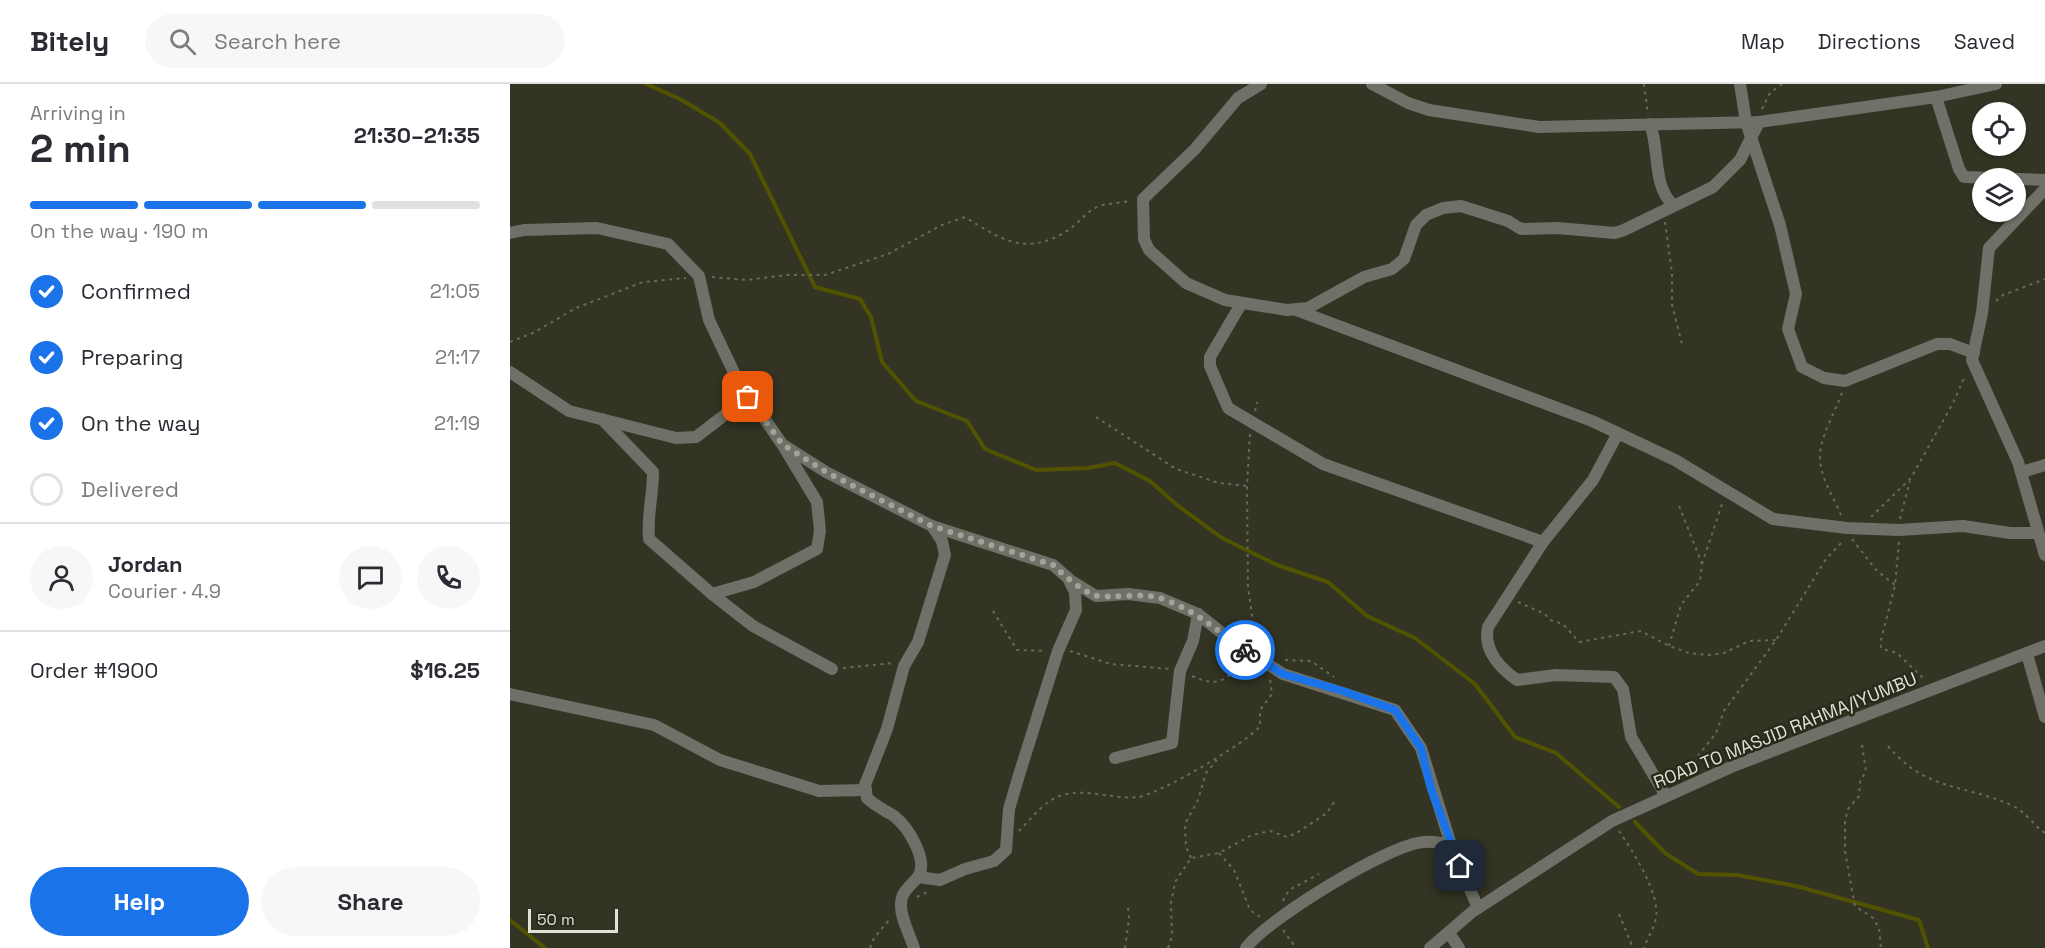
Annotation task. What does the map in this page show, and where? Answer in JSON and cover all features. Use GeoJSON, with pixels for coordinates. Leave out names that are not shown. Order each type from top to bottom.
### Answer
{"type":"FeatureCollection","features":[{"type":"Feature","properties":{"kind":"street"},"geometry":{"type":"LineString","coordinates":[[1261,84],[1238,98],[1195,149],[1143,199],[1144,239],[1149,250],[1186,283],[1225,300],[1241,304],[1294,309],[1308,308],[1364,277],[1392,269],[1404,259],[1416,225],[1426,214],[1443,208],[1461,206],[1499,218],[1521,229],[1557,228],[1615,233],[1713,187],[1729,174],[1740,160],[1751,138]]}},
{"type":"Feature","properties":{"kind":"street"},"geometry":{"type":"LineString","coordinates":[[1372,84],[1408,103],[1456,116],[1539,127],[1752,122],[1936,97],[1996,84]]}},
{"type":"Feature","properties":{"kind":"street"},"geometry":{"type":"LineString","coordinates":[[1740,84],[1752,122],[1751,138],[1780,225],[1796,294],[1788,329],[1802,367],[1824,378],[1845,381],[1937,344],[1950,344],[1973,356]]}},
{"type":"Feature","properties":{"kind":"street"},"geometry":{"type":"LineString","coordinates":[[1936,97],[1959,169],[1964,177],[2045,180]]}},
{"type":"Feature","properties":{"kind":"street"},"geometry":{"type":"LineString","coordinates":[[1650,124],[1656,141],[1661,188],[1670,206]]}},
{"type":"Feature","properties":{"kind":"street"},"geometry":{"type":"LineString","coordinates":[[2045,189],[1989,248],[1982,313],[1973,356],[2022,472],[2037,533],[2045,555]]}},
{"type":"Feature","properties":{"kind":"street"},"geometry":{"type":"LineString","coordinates":[[510,233],[524,230],[597,228],[668,244],[699,276],[709,320],[737,380],[782,444],[817,502],[820,531],[817,549],[754,582],[712,594]]}},
{"type":"Feature","properties":{"kind":"street"},"geometry":{"type":"LineString","coordinates":[[1241,304],[1210,357],[1210,366],[1228,408],[1323,464],[1543,542]]}},
{"type":"Feature","properties":{"kind":"street"},"geometry":{"type":"LineString","coordinates":[[1294,309],[1618,433],[1675,460],[1773,519],[1852,530],[1963,526],[2010,533],[2037,533]]}},
{"type":"Feature","properties":{"kind":"street"},"geometry":{"type":"LineString","coordinates":[[510,372],[569,411],[676,438],[696,437],[748,397]]}},
{"type":"Feature","properties":{"kind":"street"},"geometry":{"type":"LineString","coordinates":[[603,419],[652,471],[653,487],[647,513],[649,540],[753,626],[832,669]]}},
{"type":"Feature","properties":{"kind":"street"},"geometry":{"type":"LineString","coordinates":[[1618,433],[1593,480],[1543,542],[1488,627],[1486,637],[1491,653],[1504,671],[1517,680],[1557,675],[1614,677],[1623,689],[1631,736],[1666,796]]}},
{"type":"Feature","properties":{"kind":"street"},"geometry":{"type":"LineString","coordinates":[[782,444],[826,472],[932,526],[1053,565],[1096,596]]}},
{"type":"Feature","properties":{"kind":"street"},"geometry":{"type":"LineString","coordinates":[[2022,472],[2045,465]]}},
{"type":"Feature","properties":{"kind":"street"},"geometry":{"type":"LineString","coordinates":[[914,948],[900,906],[901,897],[918,877],[921,861],[911,837],[895,817],[867,798],[865,785],[887,729],[904,666],[918,642],[945,555],[942,541],[932,526]]}},
{"type":"Feature","properties":{"kind":"street"},"geometry":{"type":"LineString","coordinates":[[1068,578],[1075,592],[1076,610]]}},
{"type":"Feature","properties":{"kind":"street"},"geometry":{"type":"LineString","coordinates":[[918,877],[940,880],[965,869],[994,861],[1006,850],[1009,809],[1058,651],[1076,610],[1084,602],[1096,596],[1128,594],[1160,598],[1198,614],[1232,641],[1283,674],[1343,691],[1395,710],[1421,748],[1431,789],[1451,845],[1478,908]]}},
{"type":"Feature","properties":{"kind":"street"},"geometry":{"type":"LineString","coordinates":[[1115,758],[1172,743],[1180,671],[1193,641],[1198,614]]}},
{"type":"Feature","properties":{"kind":"street","name":"ROAD TO MASJID RAHMA/IYUMBU"},"geometry":{"type":"LineString","coordinates":[[1430,948],[1478,908],[1612,821],[1731,767],[2045,646]]}},
{"type":"Feature","properties":{"kind":"street"},"geometry":{"type":"LineString","coordinates":[[2027,654],[2045,717]]}},
{"type":"Feature","properties":{"kind":"street"},"geometry":{"type":"LineString","coordinates":[[510,694],[654,726],[720,760],[819,791],[866,790]]}},
{"type":"Feature","properties":{"kind":"street"},"geometry":{"type":"LineString","coordinates":[[1246,948],[1284,913],[1398,848],[1423,842],[1451,845]]}},
{"type":"Feature","properties":{"kind":"street"},"geometry":{"type":"LineString","coordinates":[[1449,933],[1459,948]]}},
{"type":"Feature","properties":{"kind":"path"},"geometry":{"type":"LineString","coordinates":[[1644,84],[1650,124]]}},
{"type":"Feature","properties":{"kind":"path"},"geometry":{"type":"LineString","coordinates":[[1752,122],[1770,93],[1782,84]]}},
{"type":"Feature","properties":{"kind":"path"},"geometry":{"type":"LineString","coordinates":[[510,342],[533,333],[576,308],[643,282],[699,276],[747,280],[786,275],[825,274],[888,254],[942,225],[965,217],[992,234],[1014,243],[1039,245],[1057,237],[1094,208],[1143,199]]}},
{"type":"Feature","properties":{"kind":"path"},"geometry":{"type":"LineString","coordinates":[[1670,206],[1665,223],[1672,273],[1672,305],[1682,344]]}},
{"type":"Feature","properties":{"kind":"path"},"geometry":{"type":"LineString","coordinates":[[1982,313],[2002,295],[2045,279]]}},
{"type":"Feature","properties":{"kind":"path"},"geometry":{"type":"LineString","coordinates":[[1936,689],[1897,653],[1882,649],[1880,644],[1895,585],[1901,510],[1911,478],[1953,403],[1973,356]]}},
{"type":"Feature","properties":{"kind":"path"},"geometry":{"type":"LineString","coordinates":[[1845,381],[1819,456],[1825,477],[1867,560],[1895,585]]}},
{"type":"Feature","properties":{"kind":"path"},"geometry":{"type":"LineString","coordinates":[[1191,858],[1186,847],[1185,824],[1198,800],[1206,773],[1217,760],[1260,726],[1260,710],[1272,690],[1260,659],[1252,626],[1248,587],[1246,486],[1248,447],[1257,402]]}},
{"type":"Feature","properties":{"kind":"path"},"geometry":{"type":"LineString","coordinates":[[1096,417],[1176,469],[1219,483],[1246,486]]}},
{"type":"Feature","properties":{"kind":"path"},"geometry":{"type":"LineString","coordinates":[[1680,778],[1716,733],[1724,711],[1776,640],[1826,559],[1852,530],[1911,478]]}},
{"type":"Feature","properties":{"kind":"path"},"geometry":{"type":"LineString","coordinates":[[1669,646],[1681,605],[1700,581],[1702,564],[1726,492]]}},
{"type":"Feature","properties":{"kind":"path"},"geometry":{"type":"LineString","coordinates":[[1678,503],[1702,564]]}},
{"type":"Feature","properties":{"kind":"path"},"geometry":{"type":"LineString","coordinates":[[1513,601],[1563,624],[1579,642],[1641,632],[1669,646],[1696,655],[1714,655],[1727,652],[1744,642],[1776,640]]}},
{"type":"Feature","properties":{"kind":"path"},"geometry":{"type":"LineString","coordinates":[[993,611],[1017,650],[1081,653],[1111,664],[1180,671],[1213,684],[1219,683],[1246,663],[1260,659],[1305,658],[1335,678]]}},
{"type":"Feature","properties":{"kind":"path"},"geometry":{"type":"LineString","coordinates":[[832,669],[909,661]]}},
{"type":"Feature","properties":{"kind":"path"},"geometry":{"type":"LineString","coordinates":[[1862,745],[1866,771],[1860,782],[1858,798],[1848,809],[1845,820],[1845,851],[1855,906],[1873,918],[1879,928],[1881,948]]}},
{"type":"Feature","properties":{"kind":"path"},"geometry":{"type":"LineString","coordinates":[[1888,746],[1923,776],[1961,791],[2011,805],[2045,833]]}},
{"type":"Feature","properties":{"kind":"path"},"geometry":{"type":"LineString","coordinates":[[1008,840],[1059,796],[1071,793],[1138,797],[1217,760]]}},
{"type":"Feature","properties":{"kind":"path"},"geometry":{"type":"LineString","coordinates":[[1168,948],[1172,936],[1171,903],[1175,882],[1191,858],[1219,853],[1252,835],[1270,831],[1287,837],[1295,834],[1327,813],[1336,799]]}},
{"type":"Feature","properties":{"kind":"path"},"geometry":{"type":"LineString","coordinates":[[1612,821],[1642,869],[1656,910],[1656,918],[1644,948]]}},
{"type":"Feature","properties":{"kind":"path"},"geometry":{"type":"LineString","coordinates":[[1219,853],[1234,870],[1250,910],[1287,933],[1296,948]]}},
{"type":"Feature","properties":{"kind":"path"},"geometry":{"type":"LineString","coordinates":[[870,948],[874,938],[900,906],[935,888]]}},
{"type":"Feature","properties":{"kind":"path"},"geometry":{"type":"LineString","coordinates":[[1125,948],[1129,919],[1128,908]]}},
{"type":"Feature","properties":{"kind":"path"},"geometry":{"type":"LineString","coordinates":[[1619,914],[1633,948]]}},
{"type":"Feature","properties":{"kind":"waterway"},"geometry":{"type":"LineString","coordinates":[[646,84],[680,99],[720,123],[750,154],[815,287],[860,299],[871,317],[882,362],[916,401],[967,421],[985,449],[1036,470],[1088,468],[1115,463],[1150,481],[1177,505],[1222,538],[1277,565],[1328,582],[1367,616],[1415,638],[1475,684],[1515,737],[1556,753],[1619,807]]}},
{"type":"Feature","properties":{"kind":"waterway"},"geometry":{"type":"LineString","coordinates":[[1635,822],[1665,853],[1698,874],[1737,875],[1796,886],[1919,920],[1928,948]]}},
{"type":"Feature","properties":{"kind":"waterway"},"geometry":{"type":"LineString","coordinates":[[510,920],[545,948]]}},
{"type":"Feature","properties":{"kind":"way so far"},"geometry":{"type":"LineString","coordinates":[[748,397],[782,444],[826,472],[932,526],[1053,565],[1083,589],[1096,596],[1128,594],[1160,598],[1198,614],[1245,650]]}},
{"type":"Feature","properties":{"kind":"route"},"geometry":{"type":"LineString","coordinates":[[1245,650],[1283,674],[1343,691],[1395,710],[1421,748],[1431,789],[1460,866]]}}]}
